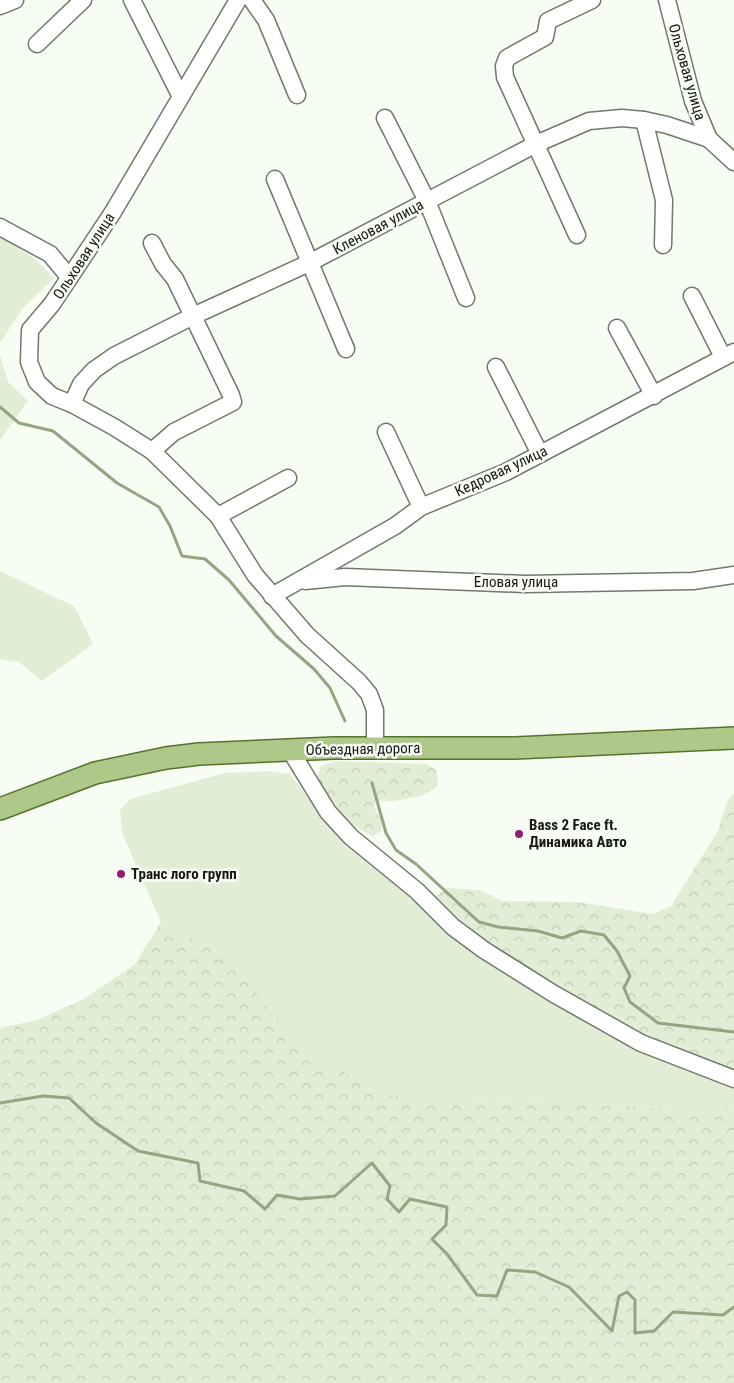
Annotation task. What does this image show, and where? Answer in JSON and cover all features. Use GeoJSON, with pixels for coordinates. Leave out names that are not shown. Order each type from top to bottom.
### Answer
{"type":"FeatureCollection","features":[{"type":"Feature","properties":{"kind":"main road","name":"Объездная дорога"},"geometry":{"type":"LineString","coordinates":[[0,809],[95,773],[166,758],[200,754],[375,748],[514,748],[734,738]]}},
{"type":"Feature","properties":{"kind":"street"},"geometry":{"type":"LineString","coordinates":[[0,6],[15,0]]}},
{"type":"Feature","properties":{"kind":"street"},"geometry":{"type":"LineString","coordinates":[[37,44],[83,0]]}},
{"type":"Feature","properties":{"kind":"street"},"geometry":{"type":"LineString","coordinates":[[132,0],[180,95]]}},
{"type":"Feature","properties":{"kind":"street","name":"Ольховая улица"},"geometry":{"type":"LineString","coordinates":[[238,0],[180,95],[113,212],[52,304],[30,330],[28,362],[37,382],[52,396],[72,404],[152,451],[218,516],[254,575],[307,635],[359,682],[369,694],[374,710],[375,748]]}},
{"type":"Feature","properties":{"kind":"street"},"geometry":{"type":"LineString","coordinates":[[252,0],[266,20],[298,95]]}},
{"type":"Feature","properties":{"kind":"street"},"geometry":{"type":"LineString","coordinates":[[577,235],[505,77],[504,66],[507,58],[545,36],[548,21],[592,0]]}},
{"type":"Feature","properties":{"kind":"street","name":"Ольховая улица"},"geometry":{"type":"LineString","coordinates":[[666,0],[693,101],[709,139],[734,162]]}},
{"type":"Feature","properties":{"kind":"street"},"geometry":{"type":"LineString","coordinates":[[385,118],[427,201],[466,298]]}},
{"type":"Feature","properties":{"kind":"street","name":"Кленовая улица"},"geometry":{"type":"LineString","coordinates":[[72,404],[81,384],[94,370],[114,356],[193,316],[309,263],[536,144],[589,121],[622,118],[644,120],[667,125],[709,139]]}},
{"type":"Feature","properties":{"kind":"street"},"geometry":{"type":"LineString","coordinates":[[644,120],[664,200],[663,245]]}},
{"type":"Feature","properties":{"kind":"street"},"geometry":{"type":"LineString","coordinates":[[275,179],[346,349]]}},
{"type":"Feature","properties":{"kind":"street"},"geometry":{"type":"LineString","coordinates":[[0,227],[50,254],[69,277]]}},
{"type":"Feature","properties":{"kind":"street"},"geometry":{"type":"LineString","coordinates":[[152,242],[163,264],[175,279],[232,395],[232,402],[174,432],[152,451]]}},
{"type":"Feature","properties":{"kind":"street"},"geometry":{"type":"LineString","coordinates":[[692,296],[729,354]]}},
{"type":"Feature","properties":{"kind":"street"},"geometry":{"type":"LineString","coordinates":[[617,328],[654,396]]}},
{"type":"Feature","properties":{"kind":"street","name":"Кедровая улица"},"geometry":{"type":"LineString","coordinates":[[272,596],[395,526],[421,507],[506,472],[654,396],[729,354]]}},
{"type":"Feature","properties":{"kind":"street"},"geometry":{"type":"LineString","coordinates":[[496,367],[540,454]]}},
{"type":"Feature","properties":{"kind":"street"},"geometry":{"type":"LineString","coordinates":[[386,432],[421,507]]}},
{"type":"Feature","properties":{"kind":"street"},"geometry":{"type":"LineString","coordinates":[[218,516],[288,478]]}},
{"type":"Feature","properties":{"kind":"street","name":"Еловая улица"},"geometry":{"type":"LineString","coordinates":[[298,581],[345,577],[525,584],[693,581],[734,575]]}},
{"type":"Feature","properties":{"kind":"street"},"geometry":{"type":"LineString","coordinates":[[290,750],[328,812],[351,837],[417,891],[452,927],[484,950],[554,994],[641,1043],[734,1079]]}},
{"type":"Feature","properties":{"kind":"green space"},"geometry":{"type":"Polygon","coordinates":[[[0,238],[6,239],[37,261],[54,278],[23,308],[0,343],[0,238]]]}},
{"type":"Feature","properties":{"kind":"green space"},"geometry":{"type":"Polygon","coordinates":[[[0,355],[8,382],[28,401],[0,440],[0,355]]]}},
{"type":"Feature","properties":{"kind":"green space"},"geometry":{"type":"Polygon","coordinates":[[[0,571],[74,606],[93,644],[42,681],[19,662],[0,659],[0,571]]]}},
{"type":"Feature","properties":{"kind":"green space"},"geometry":{"type":"Polygon","coordinates":[[[336,761],[426,764],[437,770],[438,786],[422,796],[393,801],[377,801],[374,807],[382,822],[381,831],[373,836],[355,826],[334,804],[316,780],[321,766],[336,761]]]}},
{"type":"Feature","properties":{"kind":"green space"},"geometry":{"type":"Polygon","coordinates":[[[268,771],[290,774],[317,809],[349,844],[396,878],[734,1085],[734,1108],[715,1110],[605,1106],[544,1100],[467,1103],[379,1094],[311,1052],[267,1006],[227,956],[161,922],[122,833],[120,810],[130,799],[225,773],[268,771]]]}},
{"type":"Feature","properties":{"kind":"green space"},"geometry":{"type":"Polygon","coordinates":[[[734,793],[734,1073],[648,1042],[493,951],[437,903],[436,896],[447,888],[479,890],[502,901],[578,902],[653,914],[671,906],[718,831],[727,801],[734,793]]]}},
{"type":"Feature","properties":{"kind":"green space"},"geometry":{"type":"Polygon","coordinates":[[[161,922],[227,956],[267,1006],[311,1052],[379,1094],[467,1103],[550,1100],[605,1106],[715,1110],[734,1108],[734,1383],[0,1383],[0,1028],[37,1020],[82,1000],[134,965],[161,922]]]}},
{"type":"Feature","properties":{"kind":"waterway"},"geometry":{"type":"LineString","coordinates":[[0,407],[19,423],[53,431],[117,483],[159,507],[170,526],[182,556],[205,559],[229,580],[276,636],[314,669],[330,688],[345,721]]}},
{"type":"Feature","properties":{"kind":"waterway"},"geometry":{"type":"LineString","coordinates":[[372,783],[386,833],[396,850],[416,864],[479,922],[498,927],[538,931],[562,938],[581,931],[604,935],[617,951],[630,976],[624,988],[630,1002],[658,1023],[734,1032]]}},
{"type":"Feature","properties":{"kind":"waterway"},"geometry":{"type":"LineString","coordinates":[[0,1103],[43,1096],[69,1098],[96,1123],[138,1151],[198,1163],[200,1181],[244,1191],[265,1209],[277,1195],[300,1199],[335,1196],[372,1163],[390,1186],[387,1199],[399,1212],[410,1199],[447,1207],[446,1225],[432,1239],[447,1254],[477,1295],[497,1296],[507,1270],[535,1272],[569,1287],[612,1331],[619,1296],[627,1292],[635,1300],[635,1333],[654,1331],[673,1312],[723,1315],[734,1307]]}},
{"type":"Feature","properties":{"kind":"place","name":"Bass 2 Face ft. Динамика Авто"},"geometry":{"type":"Point","coordinates":[519,834]}},
{"type":"Feature","properties":{"kind":"place","name":"Транс лого групп"},"geometry":{"type":"Point","coordinates":[121,874]}}]}
